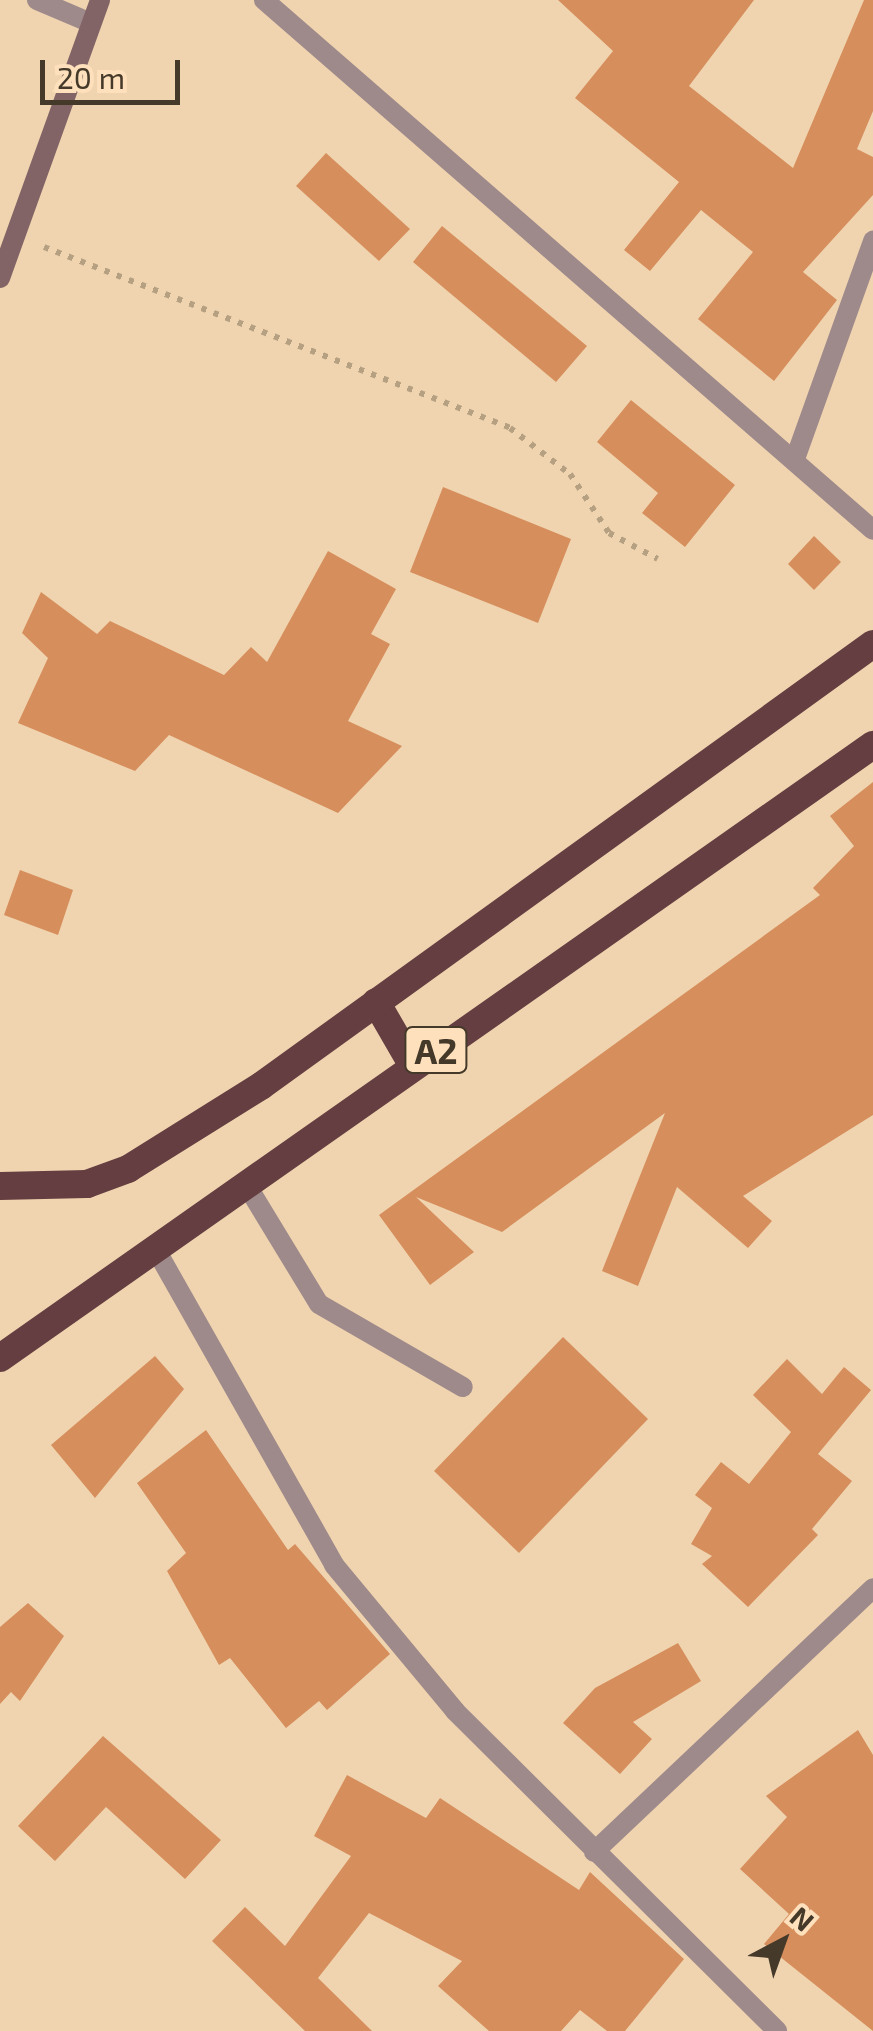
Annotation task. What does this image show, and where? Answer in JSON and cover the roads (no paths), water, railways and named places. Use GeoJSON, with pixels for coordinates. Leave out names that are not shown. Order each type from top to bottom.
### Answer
{"type":"FeatureCollection","features":[{"type":"Feature","properties":{"kind":"highway","name":"A2"},"geometry":{"type":"LineString","coordinates":[[0,1186],[87,1184],[128,1169],[376,1002],[873,644]]}},
{"type":"Feature","properties":{"kind":"highway","name":"A2"},"geometry":{"type":"LineString","coordinates":[[0,1358],[873,745]]}},
{"type":"Feature","properties":{"kind":"highway"},"geometry":{"type":"LineString","coordinates":[[376,1002],[413,1066]]}},
{"type":"Feature","properties":{"kind":"main road"},"geometry":{"type":"LineString","coordinates":[[0,278],[100,0]]}},
{"type":"Feature","properties":{"kind":"street"},"geometry":{"type":"LineString","coordinates":[[37,0],[92,24]]}},
{"type":"Feature","properties":{"kind":"street"},"geometry":{"type":"LineString","coordinates":[[264,0],[873,530]]}},
{"type":"Feature","properties":{"kind":"street"},"geometry":{"type":"LineString","coordinates":[[794,459],[873,241]]}},
{"type":"Feature","properties":{"kind":"street"},"geometry":{"type":"LineString","coordinates":[[246,1184],[319,1304],[463,1387]]}},
{"type":"Feature","properties":{"kind":"street"},"geometry":{"type":"LineString","coordinates":[[155,1248],[334,1565],[455,1711],[777,2031]]}},
{"type":"Feature","properties":{"kind":"street"},"geometry":{"type":"LineString","coordinates":[[594,1852],[873,1588]]}}]}
